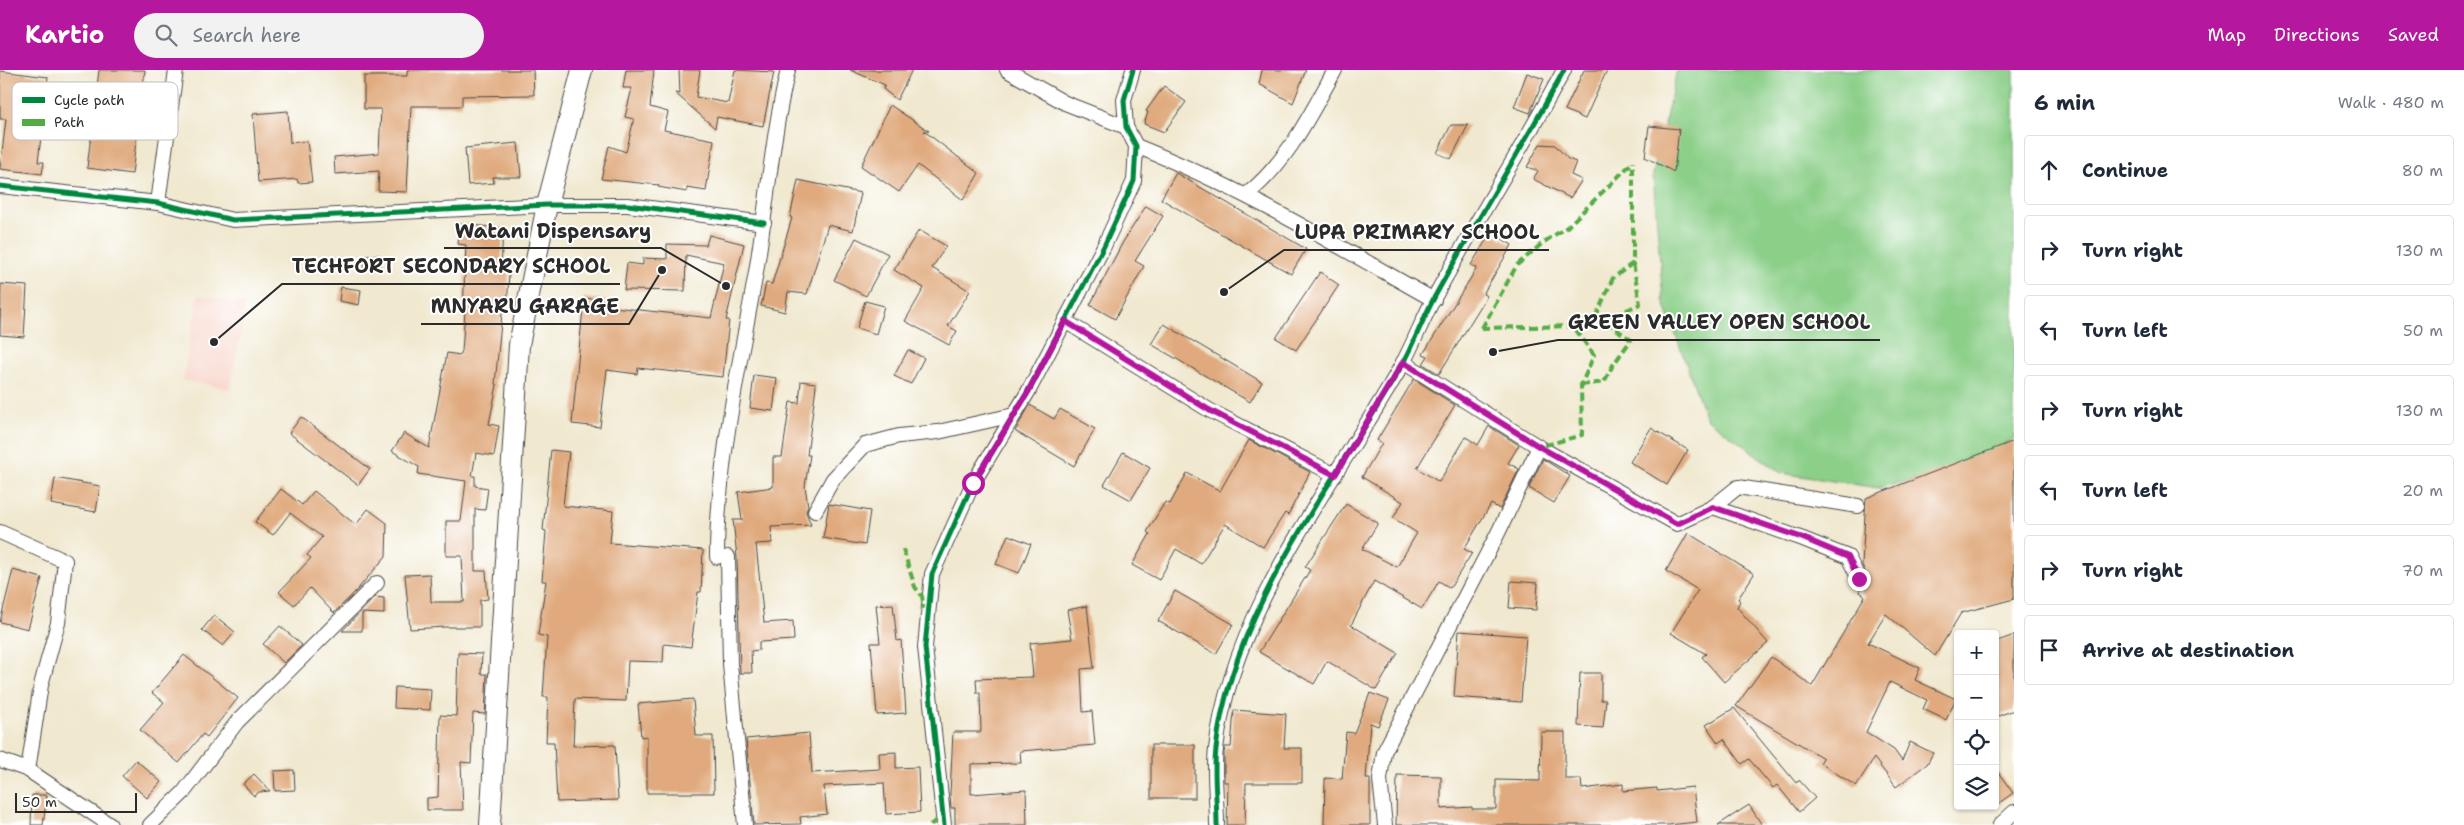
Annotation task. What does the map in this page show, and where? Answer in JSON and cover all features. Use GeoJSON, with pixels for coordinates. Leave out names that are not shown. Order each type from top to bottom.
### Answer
{"type":"FeatureCollection","features":[{"type":"Feature","properties":{"kind":"main road"},"geometry":{"type":"LineString","coordinates":[[490,825],[519,345],[547,205],[582,70]]}},
{"type":"Feature","properties":{"kind":"street"},"geometry":{"type":"LineString","coordinates":[[745,825],[730,664],[723,557],[723,471],[764,223],[774,144],[788,70]]}},
{"type":"Feature","properties":{"kind":"street"},"geometry":{"type":"LineString","coordinates":[[1007,70],[1065,103],[1126,127]]}},
{"type":"Feature","properties":{"kind":"street"},"geometry":{"type":"LineString","coordinates":[[944,825],[925,647],[932,574],[973,483],[1014,415],[1065,321],[1104,246],[1134,181],[1136,146],[1126,127],[1124,100],[1133,70]]}},
{"type":"Feature","properties":{"kind":"street"},"geometry":{"type":"LineString","coordinates":[[1246,195],[1259,184],[1290,146],[1309,118],[1335,70]]}},
{"type":"Feature","properties":{"kind":"street"},"geometry":{"type":"LineString","coordinates":[[1217,825],[1215,751],[1229,686],[1257,613],[1295,541],[1403,362],[1434,300],[1564,70]]}},
{"type":"Feature","properties":{"kind":"street"},"geometry":{"type":"LineString","coordinates":[[158,203],[167,140]]}},
{"type":"Feature","properties":{"kind":"street"},"geometry":{"type":"LineString","coordinates":[[1136,146],[1184,165],[1246,195],[1434,300]]}},
{"type":"Feature","properties":{"kind":"street"},"geometry":{"type":"LineString","coordinates":[[0,186],[158,203],[233,220],[547,205],[628,206],[764,223]]}},
{"type":"Feature","properties":{"kind":"street"},"geometry":{"type":"LineString","coordinates":[[1065,321],[1209,410],[1335,475]]}},
{"type":"Feature","properties":{"kind":"street"},"geometry":{"type":"LineString","coordinates":[[1403,362],[1540,447],[1677,524],[1713,507],[1738,487],[1858,506]]}},
{"type":"Feature","properties":{"kind":"street"},"geometry":{"type":"LineString","coordinates":[[815,511],[832,480],[865,445],[899,436],[938,432],[1014,415]]}},
{"type":"Feature","properties":{"kind":"street"},"geometry":{"type":"LineString","coordinates":[[1384,825],[1380,779],[1384,752],[1498,533],[1540,447]]}},
{"type":"Feature","properties":{"kind":"street"},"geometry":{"type":"LineString","coordinates":[[1713,507],[1803,538],[1848,557],[1859,579]]}},
{"type":"Feature","properties":{"kind":"street"},"geometry":{"type":"LineString","coordinates":[[0,532],[65,561],[58,624],[42,686],[28,770]]}},
{"type":"Feature","properties":{"kind":"street"},"geometry":{"type":"LineString","coordinates":[[150,825],[182,793],[237,722],[377,583]]}},
{"type":"Feature","properties":{"kind":"street"},"geometry":{"type":"LineString","coordinates":[[0,760],[28,770],[110,825]]}},
{"type":"Feature","properties":{"kind":"street"},"geometry":{"type":"LineString","coordinates":[[2000,825],[2014,812]]}},
{"type":"Feature","properties":{"kind":"shaded area"},"geometry":{"type":"Polygon","coordinates":[[[198,295],[246,304],[230,389],[183,380],[198,295]]]}},
{"type":"Feature","properties":{"kind":"green space"},"geometry":{"type":"Polygon","coordinates":[[[1677,70],[2014,70],[2014,438],[1972,466],[1878,488],[1781,473],[1706,418],[1663,300],[1653,174],[1677,70]]]}},
{"type":"Feature","properties":{"kind":"building"},"geometry":{"type":"Polygon","coordinates":[[[99,70],[145,70],[144,82],[98,82],[99,70]]]}},
{"type":"Feature","properties":{"kind":"building"},"geometry":{"type":"Polygon","coordinates":[[[407,70],[533,70],[534,95],[462,96],[462,106],[411,106],[407,192],[378,191],[379,171],[335,174],[334,157],[379,153],[381,109],[364,109],[364,76],[407,76],[407,70]]]}},
{"type":"Feature","properties":{"kind":"building"},"geometry":{"type":"Polygon","coordinates":[[[626,70],[654,70],[650,107],[668,112],[664,130],[714,140],[706,191],[687,188],[687,192],[658,187],[659,185],[601,179],[609,146],[626,152],[634,119],[625,117],[632,88],[623,88],[626,70]]]}},
{"type":"Feature","properties":{"kind":"building"},"geometry":{"type":"Polygon","coordinates":[[[679,70],[700,70],[696,97],[728,103],[735,70],[774,72],[763,126],[717,117],[715,128],[675,93],[680,94],[679,70]]]}},
{"type":"Feature","properties":{"kind":"building"},"geometry":{"type":"Polygon","coordinates":[[[850,70],[912,70],[897,100],[883,89],[885,85],[850,70]]]}},
{"type":"Feature","properties":{"kind":"building"},"geometry":{"type":"Polygon","coordinates":[[[1262,70],[1306,70],[1293,103],[1259,84],[1262,70]]]}},
{"type":"Feature","properties":{"kind":"building"},"geometry":{"type":"Polygon","coordinates":[[[1584,70],[1607,70],[1585,119],[1565,110],[1584,70]]]}},
{"type":"Feature","properties":{"kind":"building"},"geometry":{"type":"Polygon","coordinates":[[[0,71],[48,77],[47,82],[12,82],[12,140],[41,140],[38,162],[44,162],[42,174],[0,169],[6,119],[0,119],[0,71]]]}},
{"type":"Feature","properties":{"kind":"building"},"geometry":{"type":"Polygon","coordinates":[[[1527,73],[1544,79],[1530,113],[1514,107],[1527,73]]]}},
{"type":"Feature","properties":{"kind":"building"},"geometry":{"type":"Polygon","coordinates":[[[1164,86],[1186,102],[1164,132],[1144,124],[1148,112],[1146,111],[1164,86]]]}},
{"type":"Feature","properties":{"kind":"building"},"geometry":{"type":"Polygon","coordinates":[[[890,105],[929,131],[924,131],[979,173],[963,200],[918,165],[899,192],[861,166],[890,105]]]}},
{"type":"Feature","properties":{"kind":"building"},"geometry":{"type":"Polygon","coordinates":[[[288,111],[290,143],[307,141],[312,182],[298,183],[297,179],[258,182],[253,114],[288,111]]]}},
{"type":"Feature","properties":{"kind":"building"},"geometry":{"type":"Polygon","coordinates":[[[1451,125],[1468,125],[1451,159],[1437,153],[1451,125]]]}},
{"type":"Feature","properties":{"kind":"building"},"geometry":{"type":"Polygon","coordinates":[[[1649,126],[1679,129],[1674,172],[1645,157],[1649,126]]]}},
{"type":"Feature","properties":{"kind":"building"},"geometry":{"type":"Polygon","coordinates":[[[90,140],[136,140],[132,174],[87,168],[90,140]]]}},
{"type":"Feature","properties":{"kind":"building"},"geometry":{"type":"Polygon","coordinates":[[[518,143],[521,177],[493,177],[494,183],[468,185],[465,148],[518,143]]]}},
{"type":"Feature","properties":{"kind":"building"},"geometry":{"type":"Polygon","coordinates":[[[1540,144],[1555,145],[1568,159],[1576,162],[1571,175],[1582,180],[1570,198],[1533,179],[1538,171],[1527,167],[1540,144]]]}},
{"type":"Feature","properties":{"kind":"building"},"geometry":{"type":"Polygon","coordinates":[[[1176,173],[1306,249],[1291,274],[1161,199],[1176,173]]]}},
{"type":"Feature","properties":{"kind":"building"},"geometry":{"type":"Polygon","coordinates":[[[798,180],[861,193],[853,231],[828,225],[807,294],[788,292],[785,312],[761,306],[766,283],[772,284],[792,218],[790,217],[798,180]]]}},
{"type":"Feature","properties":{"kind":"building"},"geometry":{"type":"Polygon","coordinates":[[[1146,206],[1163,216],[1135,261],[1144,266],[1115,319],[1090,305],[1123,242],[1146,206]]]}},
{"type":"Feature","properties":{"kind":"building"},"geometry":{"type":"Polygon","coordinates":[[[460,224],[503,228],[501,270],[509,271],[507,313],[502,313],[495,384],[497,385],[489,424],[499,426],[494,456],[476,453],[472,476],[475,476],[475,486],[488,488],[485,510],[475,509],[475,571],[486,571],[488,599],[480,600],[480,627],[410,629],[405,575],[430,574],[431,602],[464,602],[462,556],[446,556],[446,521],[461,521],[466,481],[418,474],[419,467],[392,451],[404,433],[429,448],[447,353],[460,355],[462,351],[466,245],[458,244],[460,224]]]}},
{"type":"Feature","properties":{"kind":"building"},"geometry":{"type":"Polygon","coordinates":[[[919,230],[946,246],[932,268],[970,291],[948,326],[957,331],[949,345],[905,321],[924,288],[894,270],[919,230]]]}},
{"type":"Feature","properties":{"kind":"building"},"geometry":{"type":"Polygon","coordinates":[[[1491,232],[1512,245],[1483,294],[1487,296],[1439,374],[1423,364],[1428,356],[1423,354],[1477,268],[1471,265],[1491,232]]]}},
{"type":"Feature","properties":{"kind":"building"},"geometry":{"type":"Polygon","coordinates":[[[709,235],[744,244],[726,320],[729,320],[723,377],[638,368],[637,374],[607,370],[600,427],[572,424],[584,298],[606,300],[605,306],[711,318],[724,263],[686,255],[685,291],[624,290],[627,263],[643,265],[643,258],[667,259],[667,244],[706,245],[709,235]]]}},
{"type":"Feature","properties":{"kind":"building"},"geometry":{"type":"Polygon","coordinates":[[[856,238],[888,254],[866,296],[834,280],[856,238]]]}},
{"type":"Feature","properties":{"kind":"building"},"geometry":{"type":"Polygon","coordinates":[[[380,255],[380,268],[365,268],[365,256],[380,255]]]}},
{"type":"Feature","properties":{"kind":"building"},"geometry":{"type":"Polygon","coordinates":[[[1320,272],[1339,285],[1296,350],[1276,338],[1320,272]]]}},
{"type":"Feature","properties":{"kind":"building"},"geometry":{"type":"Polygon","coordinates":[[[1,284],[27,286],[24,337],[0,335],[1,284]]]}},
{"type":"Feature","properties":{"kind":"building"},"geometry":{"type":"Polygon","coordinates":[[[341,287],[361,290],[359,305],[339,301],[341,287]]]}},
{"type":"Feature","properties":{"kind":"building"},"geometry":{"type":"Polygon","coordinates":[[[865,301],[884,306],[876,334],[857,328],[865,301]]]}},
{"type":"Feature","properties":{"kind":"building"},"geometry":{"type":"Polygon","coordinates":[[[1164,324],[1262,382],[1250,402],[1151,344],[1164,324]]]}},
{"type":"Feature","properties":{"kind":"building"},"geometry":{"type":"Polygon","coordinates":[[[908,350],[924,358],[911,384],[894,376],[908,350]]]}},
{"type":"Feature","properties":{"kind":"building"},"geometry":{"type":"Polygon","coordinates":[[[754,375],[777,378],[773,411],[750,408],[754,375]]]}},
{"type":"Feature","properties":{"kind":"building"},"geometry":{"type":"Polygon","coordinates":[[[1414,379],[1455,405],[1417,468],[1439,482],[1466,437],[1478,445],[1489,426],[1519,445],[1508,463],[1519,469],[1500,509],[1491,504],[1464,549],[1472,553],[1450,588],[1439,581],[1422,609],[1374,581],[1351,625],[1398,653],[1376,690],[1327,661],[1314,684],[1259,652],[1310,570],[1305,567],[1346,504],[1378,523],[1362,549],[1397,567],[1417,533],[1393,518],[1403,502],[1362,477],[1382,443],[1377,440],[1414,379]]]}},
{"type":"Feature","properties":{"kind":"building"},"geometry":{"type":"Polygon","coordinates":[[[801,381],[815,383],[816,386],[807,455],[810,455],[805,486],[808,506],[806,512],[811,525],[771,527],[772,543],[756,544],[764,623],[793,621],[794,640],[759,642],[759,650],[751,651],[752,673],[740,673],[737,557],[733,520],[742,520],[738,492],[773,487],[773,457],[782,457],[790,402],[799,403],[801,381]]]}},
{"type":"Feature","properties":{"kind":"building"},"geometry":{"type":"Polygon","coordinates":[[[1030,405],[1054,419],[1060,409],[1095,429],[1074,466],[1015,431],[1030,405]]]}},
{"type":"Feature","properties":{"kind":"building"},"geometry":{"type":"Polygon","coordinates":[[[301,417],[370,469],[358,485],[289,433],[301,417]]]}},
{"type":"Feature","properties":{"kind":"building"},"geometry":{"type":"Polygon","coordinates":[[[1651,428],[1688,450],[1667,485],[1630,462],[1651,428]]]}},
{"type":"Feature","properties":{"kind":"building"},"geometry":{"type":"Polygon","coordinates":[[[1249,440],[1310,472],[1288,515],[1285,513],[1263,547],[1225,524],[1201,564],[1176,549],[1159,580],[1132,565],[1150,534],[1147,532],[1165,502],[1170,504],[1187,473],[1220,491],[1249,440]]]}},
{"type":"Feature","properties":{"kind":"building"},"geometry":{"type":"Polygon","coordinates":[[[2014,441],[2014,599],[1961,613],[1935,656],[1886,614],[1868,643],[1920,668],[1915,680],[1954,698],[1954,703],[1946,720],[1923,709],[1927,700],[1890,682],[1866,732],[1894,750],[1902,761],[1910,742],[1933,753],[1927,764],[1896,787],[1874,758],[1856,786],[1820,763],[1823,758],[1736,706],[1771,657],[1812,686],[1865,596],[1860,592],[1860,587],[1866,584],[1868,579],[1862,565],[1866,498],[2014,441]]]}},
{"type":"Feature","properties":{"kind":"building"},"geometry":{"type":"Polygon","coordinates":[[[551,450],[569,452],[563,506],[613,511],[610,543],[703,550],[701,592],[698,592],[691,647],[664,644],[663,662],[628,661],[626,701],[575,699],[573,746],[615,745],[618,800],[557,802],[554,742],[546,742],[548,697],[543,697],[547,637],[538,635],[546,581],[542,581],[546,531],[543,530],[551,450]]]}},
{"type":"Feature","properties":{"kind":"building"},"geometry":{"type":"Polygon","coordinates":[[[1123,452],[1150,468],[1131,500],[1104,485],[1123,452]]]}},
{"type":"Feature","properties":{"kind":"building"},"geometry":{"type":"Polygon","coordinates":[[[1543,459],[1570,476],[1554,503],[1529,488],[1543,459]]]}},
{"type":"Feature","properties":{"kind":"building"},"geometry":{"type":"Polygon","coordinates":[[[55,478],[100,486],[96,512],[51,504],[55,478]]]}},
{"type":"Feature","properties":{"kind":"building"},"geometry":{"type":"Polygon","coordinates":[[[281,489],[302,505],[314,491],[356,525],[368,509],[387,523],[386,556],[334,613],[310,588],[294,605],[279,592],[311,558],[307,555],[322,537],[290,513],[273,535],[255,522],[281,489]]]}},
{"type":"Feature","properties":{"kind":"building"},"geometry":{"type":"Polygon","coordinates":[[[829,504],[870,511],[865,545],[823,538],[829,504]]]}},
{"type":"Feature","properties":{"kind":"building"},"geometry":{"type":"Polygon","coordinates":[[[1688,533],[1754,574],[1738,599],[1740,601],[1737,607],[1768,643],[1724,682],[1702,657],[1706,654],[1671,633],[1698,590],[1666,571],[1688,533]]]}},
{"type":"Feature","properties":{"kind":"building"},"geometry":{"type":"Polygon","coordinates":[[[1008,535],[1031,544],[1019,573],[996,564],[1008,535]]]}},
{"type":"Feature","properties":{"kind":"building"},"geometry":{"type":"Polygon","coordinates":[[[13,570],[42,578],[28,629],[0,622],[13,570]]]}},
{"type":"Feature","properties":{"kind":"building"},"geometry":{"type":"Polygon","coordinates":[[[1511,581],[1538,583],[1536,610],[1509,608],[1511,581]]]}},
{"type":"Feature","properties":{"kind":"building"},"geometry":{"type":"Polygon","coordinates":[[[1175,591],[1233,624],[1216,654],[1158,621],[1175,591]]]}},
{"type":"Feature","properties":{"kind":"building"},"geometry":{"type":"Polygon","coordinates":[[[375,597],[384,598],[384,614],[362,613],[362,631],[342,631],[375,597]]]}},
{"type":"Feature","properties":{"kind":"building"},"geometry":{"type":"Polygon","coordinates":[[[893,604],[897,641],[901,640],[906,713],[877,715],[871,643],[880,643],[876,605],[893,604]]]}},
{"type":"Feature","properties":{"kind":"building"},"geometry":{"type":"Polygon","coordinates":[[[1087,606],[1094,668],[1081,669],[1083,712],[1092,711],[1095,745],[1020,751],[1021,763],[971,764],[971,794],[1026,790],[1027,825],[955,825],[955,808],[951,808],[950,794],[953,732],[981,732],[980,693],[977,693],[976,679],[1033,677],[1030,643],[1072,639],[1067,610],[1087,606]]]}},
{"type":"Feature","properties":{"kind":"building"},"geometry":{"type":"Polygon","coordinates":[[[214,615],[235,632],[223,646],[202,630],[214,615]]]}},
{"type":"Feature","properties":{"kind":"building"},"geometry":{"type":"Polygon","coordinates":[[[280,626],[302,645],[284,663],[263,644],[280,626]]]}},
{"type":"Feature","properties":{"kind":"building"},"geometry":{"type":"Polygon","coordinates":[[[1459,631],[1526,636],[1521,702],[1454,697],[1459,631]]]}},
{"type":"Feature","properties":{"kind":"building"},"geometry":{"type":"Polygon","coordinates":[[[2014,635],[2014,710],[1999,716],[1999,675],[1999,641],[2014,635]]]}},
{"type":"Feature","properties":{"kind":"building"},"geometry":{"type":"Polygon","coordinates":[[[458,653],[482,654],[481,674],[487,674],[485,714],[473,713],[471,763],[461,762],[463,810],[427,810],[427,798],[438,797],[440,715],[456,716],[458,653]]]}},
{"type":"Feature","properties":{"kind":"building"},"geometry":{"type":"Polygon","coordinates":[[[184,655],[238,698],[207,737],[203,734],[179,763],[140,730],[164,702],[152,693],[184,655]]]}},
{"type":"Feature","properties":{"kind":"building"},"geometry":{"type":"Polygon","coordinates":[[[1580,673],[1601,673],[1601,700],[1606,700],[1603,728],[1578,726],[1580,673]]]}},
{"type":"Feature","properties":{"kind":"building"},"geometry":{"type":"Polygon","coordinates":[[[395,687],[431,689],[430,710],[394,708],[395,687]]]}},
{"type":"Feature","properties":{"kind":"building"},"geometry":{"type":"Polygon","coordinates":[[[1370,693],[1389,700],[1378,726],[1370,723],[1366,779],[1370,779],[1370,825],[1324,825],[1325,778],[1342,779],[1346,732],[1354,733],[1370,693]]]}},
{"type":"Feature","properties":{"kind":"building"},"geometry":{"type":"Polygon","coordinates":[[[693,699],[696,736],[713,736],[714,793],[647,793],[647,736],[641,737],[638,704],[693,699]]]}},
{"type":"Feature","properties":{"kind":"building"},"geometry":{"type":"Polygon","coordinates":[[[1734,708],[1796,783],[1799,780],[1815,798],[1799,812],[1777,785],[1773,788],[1749,759],[1742,764],[1724,739],[1718,743],[1706,725],[1734,708]]]}},
{"type":"Feature","properties":{"kind":"building"},"geometry":{"type":"Polygon","coordinates":[[[1234,710],[1286,714],[1284,748],[1302,748],[1302,783],[1246,783],[1245,825],[1227,825],[1228,782],[1224,782],[1224,752],[1225,747],[1231,747],[1234,710]]]}},
{"type":"Feature","properties":{"kind":"building"},"geometry":{"type":"Polygon","coordinates":[[[1541,732],[1565,732],[1565,779],[1581,779],[1582,789],[1623,784],[1623,791],[1657,788],[1657,791],[1693,787],[1697,822],[1669,825],[1636,825],[1636,823],[1619,825],[1396,825],[1397,775],[1441,776],[1441,809],[1472,807],[1472,809],[1496,809],[1496,780],[1540,781],[1541,732]]]}},
{"type":"Feature","properties":{"kind":"building"},"geometry":{"type":"Polygon","coordinates":[[[809,733],[812,773],[880,769],[879,753],[896,752],[896,768],[918,767],[920,812],[886,814],[884,783],[824,786],[827,814],[800,817],[801,824],[754,825],[746,739],[809,733]]]}},
{"type":"Feature","properties":{"kind":"building"},"geometry":{"type":"Polygon","coordinates":[[[1151,745],[1195,745],[1195,798],[1151,798],[1151,745]]]}},
{"type":"Feature","properties":{"kind":"building"},"geometry":{"type":"Polygon","coordinates":[[[136,760],[161,782],[147,798],[122,776],[136,760]]]}},
{"type":"Feature","properties":{"kind":"building"},"geometry":{"type":"Polygon","coordinates":[[[294,770],[295,790],[275,791],[274,771],[294,770]]]}},
{"type":"Feature","properties":{"kind":"building"},"geometry":{"type":"Polygon","coordinates":[[[254,774],[270,791],[259,792],[254,796],[243,784],[254,774]]]}},
{"type":"Feature","properties":{"kind":"building"},"geometry":{"type":"Polygon","coordinates":[[[1999,774],[2013,793],[1999,803],[1999,774]]]}},
{"type":"Feature","properties":{"kind":"building"},"geometry":{"type":"Polygon","coordinates":[[[32,795],[47,795],[43,825],[31,825],[32,795]]]}},
{"type":"Feature","properties":{"kind":"building"},"geometry":{"type":"Polygon","coordinates":[[[1749,805],[1762,825],[1718,825],[1749,805]]]}},
{"type":"Feature","properties":{"kind":"marked path"},"geometry":{"type":"LineString","coordinates":[[1573,326],[1596,316],[1613,278],[1633,263],[1633,162]]}},
{"type":"Feature","properties":{"kind":"marked path"},"geometry":{"type":"LineString","coordinates":[[1482,328],[1517,265],[1544,242],[1567,227],[1633,162]]}},
{"type":"Feature","properties":{"kind":"marked path"},"geometry":{"type":"LineString","coordinates":[[1604,320],[1640,304],[1633,263]]}},
{"type":"Feature","properties":{"kind":"marked path"},"geometry":{"type":"LineString","coordinates":[[1581,385],[1604,382],[1613,365],[1631,340],[1604,320]]}},
{"type":"Feature","properties":{"kind":"marked path"},"geometry":{"type":"LineString","coordinates":[[1482,328],[1573,326],[1594,355],[1581,385],[1582,435],[1539,447]]}},
{"type":"Feature","properties":{"kind":"marked path"},"geometry":{"type":"LineString","coordinates":[[903,549],[915,587],[922,596],[924,609]]}},
{"type":"Feature","properties":{"kind":"marked path"},"geometry":{"type":"LineString","coordinates":[[930,825],[943,816]]}},
{"type":"Feature","properties":{"kind":"cycle path"},"geometry":{"type":"LineString","coordinates":[[944,825],[925,647],[932,574],[973,483],[1028,392],[1104,246],[1134,181],[1136,146],[1126,127],[1124,100],[1133,70]]}},
{"type":"Feature","properties":{"kind":"cycle path"},"geometry":{"type":"LineString","coordinates":[[1217,825],[1215,758],[1226,697],[1242,646],[1264,596],[1318,501],[1403,363],[1434,298],[1564,70]]}},
{"type":"Feature","properties":{"kind":"cycle path"},"geometry":{"type":"LineString","coordinates":[[0,186],[158,203],[233,220],[547,205],[628,205],[764,223]]}},
{"type":"Feature","properties":{"kind":"place","name":"MNYARU GARAGE"},"geometry":{"type":"Point","coordinates":[662,270]}},
{"type":"Feature","properties":{"kind":"place","name":"Watani Dispensary"},"geometry":{"type":"Point","coordinates":[726,286]}},
{"type":"Feature","properties":{"kind":"place","name":"LUPA PRIMARY SCHOOL"},"geometry":{"type":"Point","coordinates":[1224,292]}},
{"type":"Feature","properties":{"kind":"place","name":"TECHFORT SECONDARY SCHOOL"},"geometry":{"type":"Point","coordinates":[214,342]}},
{"type":"Feature","properties":{"kind":"place","name":"GREEN VALLEY OPEN SCHOOL"},"geometry":{"type":"Point","coordinates":[1493,352]}},
{"type":"Feature","properties":{"kind":"route"},"geometry":{"type":"LineString","coordinates":[[973,483],[1028,392],[1065,321],[1209,410],[1335,475],[1403,362],[1540,447],[1677,524],[1713,507],[1803,538],[1848,557],[1859,579]]}}]}
